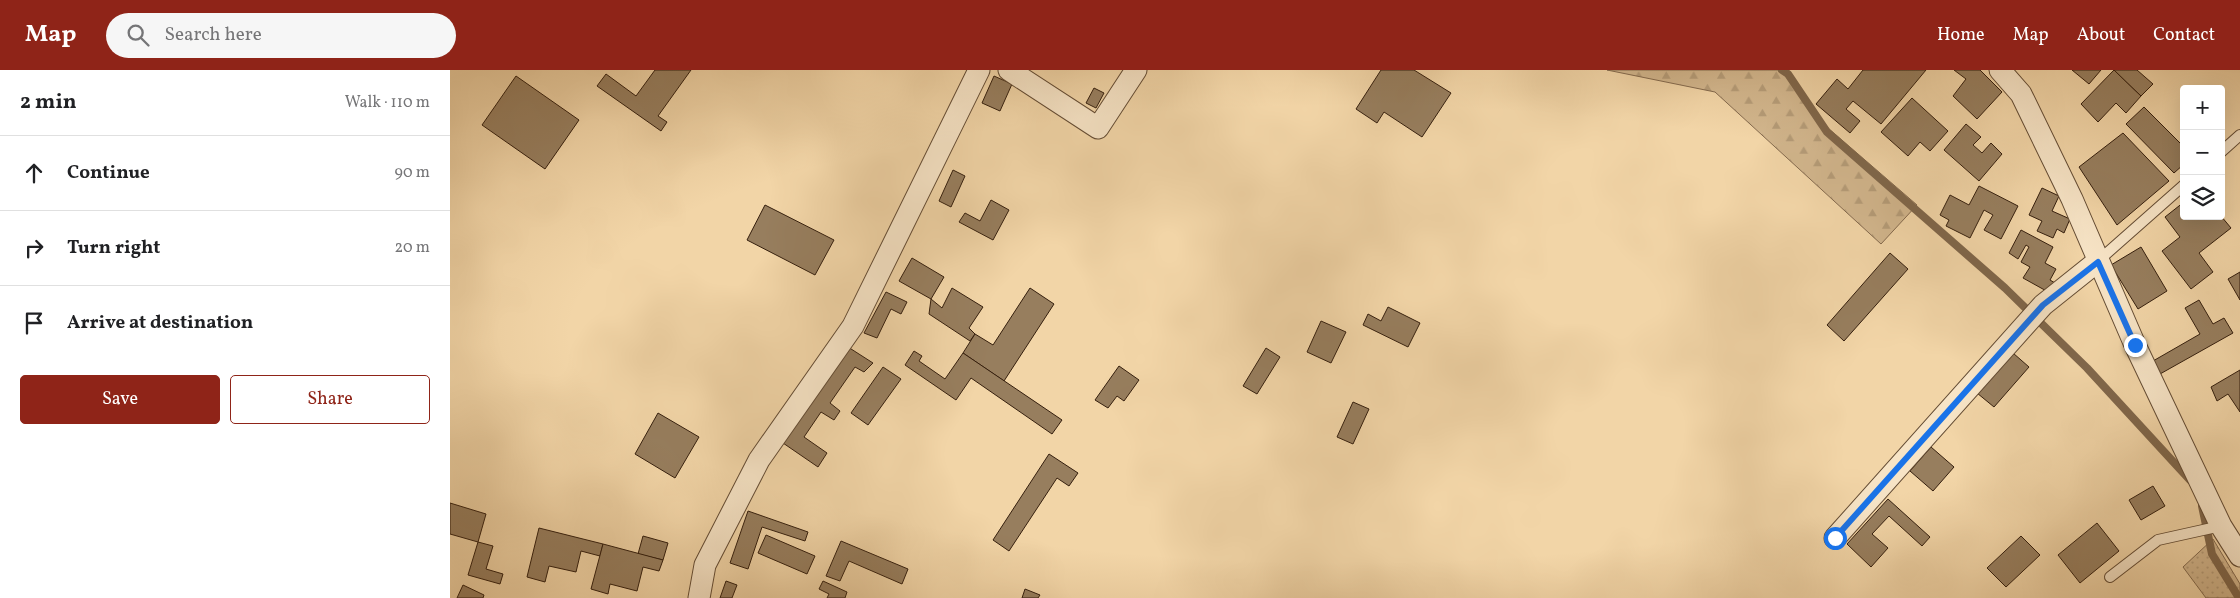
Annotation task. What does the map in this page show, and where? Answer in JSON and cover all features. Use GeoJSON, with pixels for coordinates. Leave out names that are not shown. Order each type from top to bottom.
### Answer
{"type":"FeatureCollection","features":[{"type":"Feature","properties":{"kind":"street"},"geometry":{"type":"LineString","coordinates":[[699,598],[705,565],[759,460],[852,326],[979,70]]}},
{"type":"Feature","properties":{"kind":"street"},"geometry":{"type":"LineString","coordinates":[[1009,70],[1098,128],[1136,70]]}},
{"type":"Feature","properties":{"kind":"street"},"geometry":{"type":"LineString","coordinates":[[2000,70],[2021,94],[2072,199],[2098,262],[2221,526],[2240,556]]}},
{"type":"Feature","properties":{"kind":"street"},"geometry":{"type":"LineString","coordinates":[[1835,538],[2043,305],[2098,262]]}},
{"type":"Feature","properties":{"kind":"lane"},"geometry":{"type":"LineString","coordinates":[[2225,148],[2240,135]]}},
{"type":"Feature","properties":{"kind":"lane"},"geometry":{"type":"LineString","coordinates":[[2098,262],[2180,189]]}},
{"type":"Feature","properties":{"kind":"lane"},"geometry":{"type":"LineString","coordinates":[[2110,577],[2158,540],[2221,526]]}},
{"type":"Feature","properties":{"kind":"green space"},"geometry":{"type":"Polygon","coordinates":[[[1607,70],[1786,70],[1828,128],[1917,205],[1881,244],[1715,92],[1607,70]]]}},
{"type":"Feature","properties":{"kind":"green space"},"geometry":{"type":"Polygon","coordinates":[[[2213,539],[2240,584],[2240,598],[2206,598],[2183,567],[2213,539]]]}},
{"type":"Feature","properties":{"kind":"building"},"geometry":{"type":"Polygon","coordinates":[[[655,70],[691,70],[658,116],[667,122],[661,131],[597,86],[606,74],[636,96],[655,70]]]}},
{"type":"Feature","properties":{"kind":"building"},"geometry":{"type":"Polygon","coordinates":[[[1381,70],[1414,70],[1451,93],[1422,137],[1384,112],[1377,123],[1356,109],[1381,70]]]}},
{"type":"Feature","properties":{"kind":"building"},"geometry":{"type":"Polygon","coordinates":[[[1863,70],[1926,70],[1881,124],[1853,101],[1846,109],[1860,121],[1850,133],[1816,104],[1837,79],[1848,89],[1863,70]]]}},
{"type":"Feature","properties":{"kind":"building"},"geometry":{"type":"Polygon","coordinates":[[[1954,70],[1980,70],[2002,92],[1977,119],[1953,96],[1966,79],[1954,70]]]}},
{"type":"Feature","properties":{"kind":"building"},"geometry":{"type":"Polygon","coordinates":[[[2072,70],[2101,70],[2089,84],[2072,70]]]}},
{"type":"Feature","properties":{"kind":"building"},"geometry":{"type":"Polygon","coordinates":[[[2114,70],[2141,96],[2126,113],[2116,103],[2098,122],[2081,104],[2114,70]]]}},
{"type":"Feature","properties":{"kind":"building"},"geometry":{"type":"Polygon","coordinates":[[[2114,70],[2137,70],[2153,84],[2141,96],[2114,70]]]}},
{"type":"Feature","properties":{"kind":"building"},"geometry":{"type":"Polygon","coordinates":[[[516,76],[579,120],[545,169],[482,125],[516,76]]]}},
{"type":"Feature","properties":{"kind":"building"},"geometry":{"type":"Polygon","coordinates":[[[994,76],[1012,84],[1000,111],[982,103],[994,76]]]}},
{"type":"Feature","properties":{"kind":"building"},"geometry":{"type":"Polygon","coordinates":[[[1094,88],[1104,93],[1096,108],[1086,103],[1094,88]]]}},
{"type":"Feature","properties":{"kind":"building"},"geometry":{"type":"Polygon","coordinates":[[[1912,98],[1948,131],[1930,151],[1920,142],[1908,156],[1881,132],[1912,98]]]}},
{"type":"Feature","properties":{"kind":"building"},"geometry":{"type":"Polygon","coordinates":[[[2144,107],[2180,143],[2180,168],[2174,173],[2126,124],[2144,107]]]}},
{"type":"Feature","properties":{"kind":"building"},"geometry":{"type":"Polygon","coordinates":[[[1966,124],[1981,137],[1973,145],[1982,153],[1991,143],[2002,154],[1979,181],[1944,150],[1966,124]]]}},
{"type":"Feature","properties":{"kind":"building"},"geometry":{"type":"Polygon","coordinates":[[[2123,133],[2169,181],[2117,225],[2079,167],[2123,133]]]}},
{"type":"Feature","properties":{"kind":"building"},"geometry":{"type":"Polygon","coordinates":[[[953,170],[965,176],[951,207],[939,201],[953,170]]]}},
{"type":"Feature","properties":{"kind":"building"},"geometry":{"type":"Polygon","coordinates":[[[1979,186],[2018,206],[2001,239],[1984,230],[1993,215],[1984,210],[1970,238],[1946,226],[1949,220],[1940,215],[1950,195],[1969,205],[1979,186]]]}},
{"type":"Feature","properties":{"kind":"building"},"geometry":{"type":"Polygon","coordinates":[[[2042,188],[2059,196],[2052,211],[2070,219],[2064,233],[2057,229],[2053,238],[2037,231],[2042,221],[2029,215],[2042,188]]]}},
{"type":"Feature","properties":{"kind":"building"},"geometry":{"type":"Polygon","coordinates":[[[991,200],[1009,210],[993,240],[959,222],[965,213],[980,221],[991,200]]]}},
{"type":"Feature","properties":{"kind":"building"},"geometry":{"type":"Polygon","coordinates":[[[765,205],[834,240],[815,275],[747,240],[765,205]]]}},
{"type":"Feature","properties":{"kind":"building"},"geometry":{"type":"Polygon","coordinates":[[[2180,205],[2180,220],[2224,220],[2231,228],[2199,253],[2213,272],[2191,289],[2162,251],[2180,237],[2165,217],[2180,205]]]}},
{"type":"Feature","properties":{"kind":"building"},"geometry":{"type":"Polygon","coordinates":[[[2021,230],[2053,247],[2045,263],[2056,269],[2050,280],[2055,283],[2050,293],[2023,278],[2030,267],[2021,262],[2029,247],[2026,245],[2018,259],[2009,253],[2021,230]]]}},
{"type":"Feature","properties":{"kind":"building"},"geometry":{"type":"Polygon","coordinates":[[[2141,247],[2167,291],[2138,309],[2111,265],[2141,247]]]}},
{"type":"Feature","properties":{"kind":"building"},"geometry":{"type":"Polygon","coordinates":[[[1890,253],[1908,269],[1844,341],[1827,325],[1890,253]]]}},
{"type":"Feature","properties":{"kind":"building"},"geometry":{"type":"Polygon","coordinates":[[[912,258],[944,277],[931,299],[899,281],[912,258]]]}},
{"type":"Feature","properties":{"kind":"building"},"geometry":{"type":"Polygon","coordinates":[[[2240,272],[2240,300],[2228,279],[2240,272]]]}},
{"type":"Feature","properties":{"kind":"building"},"geometry":{"type":"Polygon","coordinates":[[[952,288],[983,307],[969,328],[975,334],[970,341],[929,314],[931,299],[942,308],[952,288]]]}},
{"type":"Feature","properties":{"kind":"building"},"geometry":{"type":"Polygon","coordinates":[[[1030,288],[1054,304],[1004,381],[963,353],[975,334],[993,345],[1030,288]]]}},
{"type":"Feature","properties":{"kind":"building"},"geometry":{"type":"Polygon","coordinates":[[[886,292],[907,302],[901,314],[891,309],[877,338],[864,333],[886,292]]]}},
{"type":"Feature","properties":{"kind":"building"},"geometry":{"type":"Polygon","coordinates":[[[2199,300],[2213,324],[2224,318],[2233,333],[2160,374],[2153,361],[2200,334],[2185,308],[2199,300]]]}},
{"type":"Feature","properties":{"kind":"building"},"geometry":{"type":"Polygon","coordinates":[[[1388,307],[1420,323],[1408,347],[1363,325],[1368,314],[1381,321],[1388,307]]]}},
{"type":"Feature","properties":{"kind":"building"},"geometry":{"type":"Polygon","coordinates":[[[1321,321],[1346,332],[1331,363],[1307,352],[1321,321]]]}},
{"type":"Feature","properties":{"kind":"building"},"geometry":{"type":"Polygon","coordinates":[[[848,347],[873,363],[864,372],[855,367],[830,403],[840,411],[834,420],[821,412],[804,437],[827,453],[818,467],[783,443],[848,347]]]}},
{"type":"Feature","properties":{"kind":"building"},"geometry":{"type":"Polygon","coordinates":[[[1266,348],[1280,357],[1257,394],[1243,386],[1266,348]]]}},
{"type":"Feature","properties":{"kind":"building"},"geometry":{"type":"Polygon","coordinates":[[[914,351],[922,356],[919,361],[945,379],[963,353],[1062,420],[1052,434],[971,378],[956,400],[905,365],[914,351]]]}},
{"type":"Feature","properties":{"kind":"building"},"geometry":{"type":"Polygon","coordinates":[[[2013,353],[2029,367],[1994,407],[1977,393],[2013,353]]]}},
{"type":"Feature","properties":{"kind":"building"},"geometry":{"type":"Polygon","coordinates":[[[1119,366],[1139,380],[1124,401],[1117,396],[1108,408],[1095,400],[1119,366]]]}},
{"type":"Feature","properties":{"kind":"building"},"geometry":{"type":"Polygon","coordinates":[[[883,367],[901,379],[868,425],[851,413],[883,367]]]}},
{"type":"Feature","properties":{"kind":"building"},"geometry":{"type":"Polygon","coordinates":[[[2240,370],[2240,412],[2228,394],[2217,401],[2211,387],[2240,370]]]}},
{"type":"Feature","properties":{"kind":"building"},"geometry":{"type":"Polygon","coordinates":[[[1353,402],[1369,409],[1353,444],[1337,437],[1353,402]]]}},
{"type":"Feature","properties":{"kind":"building"},"geometry":{"type":"Polygon","coordinates":[[[658,413],[699,437],[675,478],[635,454],[658,413]]]}},
{"type":"Feature","properties":{"kind":"building"},"geometry":{"type":"Polygon","coordinates":[[[1931,447],[1954,467],[1933,491],[1910,471],[1931,447]]]}},
{"type":"Feature","properties":{"kind":"building"},"geometry":{"type":"Polygon","coordinates":[[[1049,454],[1078,473],[1069,486],[1057,478],[1009,551],[993,540],[1049,454]]]}},
{"type":"Feature","properties":{"kind":"building"},"geometry":{"type":"Polygon","coordinates":[[[2153,486],[2165,506],[2141,520],[2129,500],[2153,486]]]}},
{"type":"Feature","properties":{"kind":"building"},"geometry":{"type":"Polygon","coordinates":[[[1888,499],[1930,537],[1922,546],[1889,516],[1872,534],[1888,548],[1871,567],[1847,544],[1888,499]]]}},
{"type":"Feature","properties":{"kind":"building"},"geometry":{"type":"Polygon","coordinates":[[[450,503],[486,514],[478,542],[450,534],[450,503]]]}},
{"type":"Feature","properties":{"kind":"building"},"geometry":{"type":"Polygon","coordinates":[[[748,511],[808,532],[805,541],[762,527],[748,569],[730,563],[748,511]]]}},
{"type":"Feature","properties":{"kind":"building"},"geometry":{"type":"Polygon","coordinates":[[[2097,523],[2119,551],[2080,583],[2058,555],[2097,523]]]}},
{"type":"Feature","properties":{"kind":"building"},"geometry":{"type":"Polygon","coordinates":[[[539,528],[603,544],[600,556],[581,551],[576,572],[549,566],[545,582],[527,577],[539,528]]]}},
{"type":"Feature","properties":{"kind":"building"},"geometry":{"type":"Polygon","coordinates":[[[766,535],[815,556],[807,574],[758,553],[766,535]]]}},
{"type":"Feature","properties":{"kind":"building"},"geometry":{"type":"Polygon","coordinates":[[[643,536],[668,543],[663,560],[638,554],[643,536]]]}},
{"type":"Feature","properties":{"kind":"building"},"geometry":{"type":"Polygon","coordinates":[[[2021,536],[2040,555],[2006,587],[1987,568],[2021,536]]]}},
{"type":"Feature","properties":{"kind":"building"},"geometry":{"type":"Polygon","coordinates":[[[841,541],[908,569],[902,584],[849,561],[840,581],[826,576],[841,541]]]}},
{"type":"Feature","properties":{"kind":"building"},"geometry":{"type":"Polygon","coordinates":[[[478,542],[493,546],[486,569],[503,574],[500,584],[468,575],[478,542]]]}},
{"type":"Feature","properties":{"kind":"building"},"geometry":{"type":"Polygon","coordinates":[[[603,544],[663,560],[659,571],[643,567],[637,591],[610,584],[608,594],[591,589],[603,544]]]}},
{"type":"Feature","properties":{"kind":"building"},"geometry":{"type":"Polygon","coordinates":[[[726,581],[737,585],[732,598],[720,598],[726,581]]]}},
{"type":"Feature","properties":{"kind":"building"},"geometry":{"type":"Polygon","coordinates":[[[823,581],[847,592],[845,598],[827,598],[829,594],[819,589],[823,581]]]}},
{"type":"Feature","properties":{"kind":"building"},"geometry":{"type":"Polygon","coordinates":[[[463,585],[484,595],[483,598],[457,598],[463,585]]]}},
{"type":"Feature","properties":{"kind":"building"},"geometry":{"type":"Polygon","coordinates":[[[1025,589],[1040,595],[1038,598],[1022,598],[1025,589]]]}},
{"type":"Feature","properties":{"kind":"waterway"},"geometry":{"type":"LineString","coordinates":[[1782,70],[1788,74],[1827,132],[2005,288],[2087,368],[2190,480]]}},
{"type":"Feature","properties":{"kind":"waterway"},"geometry":{"type":"LineString","coordinates":[[2202,506],[2212,554],[2239,598]]}},
{"type":"Feature","properties":{"kind":"route"},"geometry":{"type":"LineString","coordinates":[[1835,538],[2043,305],[2098,262],[2135,345]]}}]}
